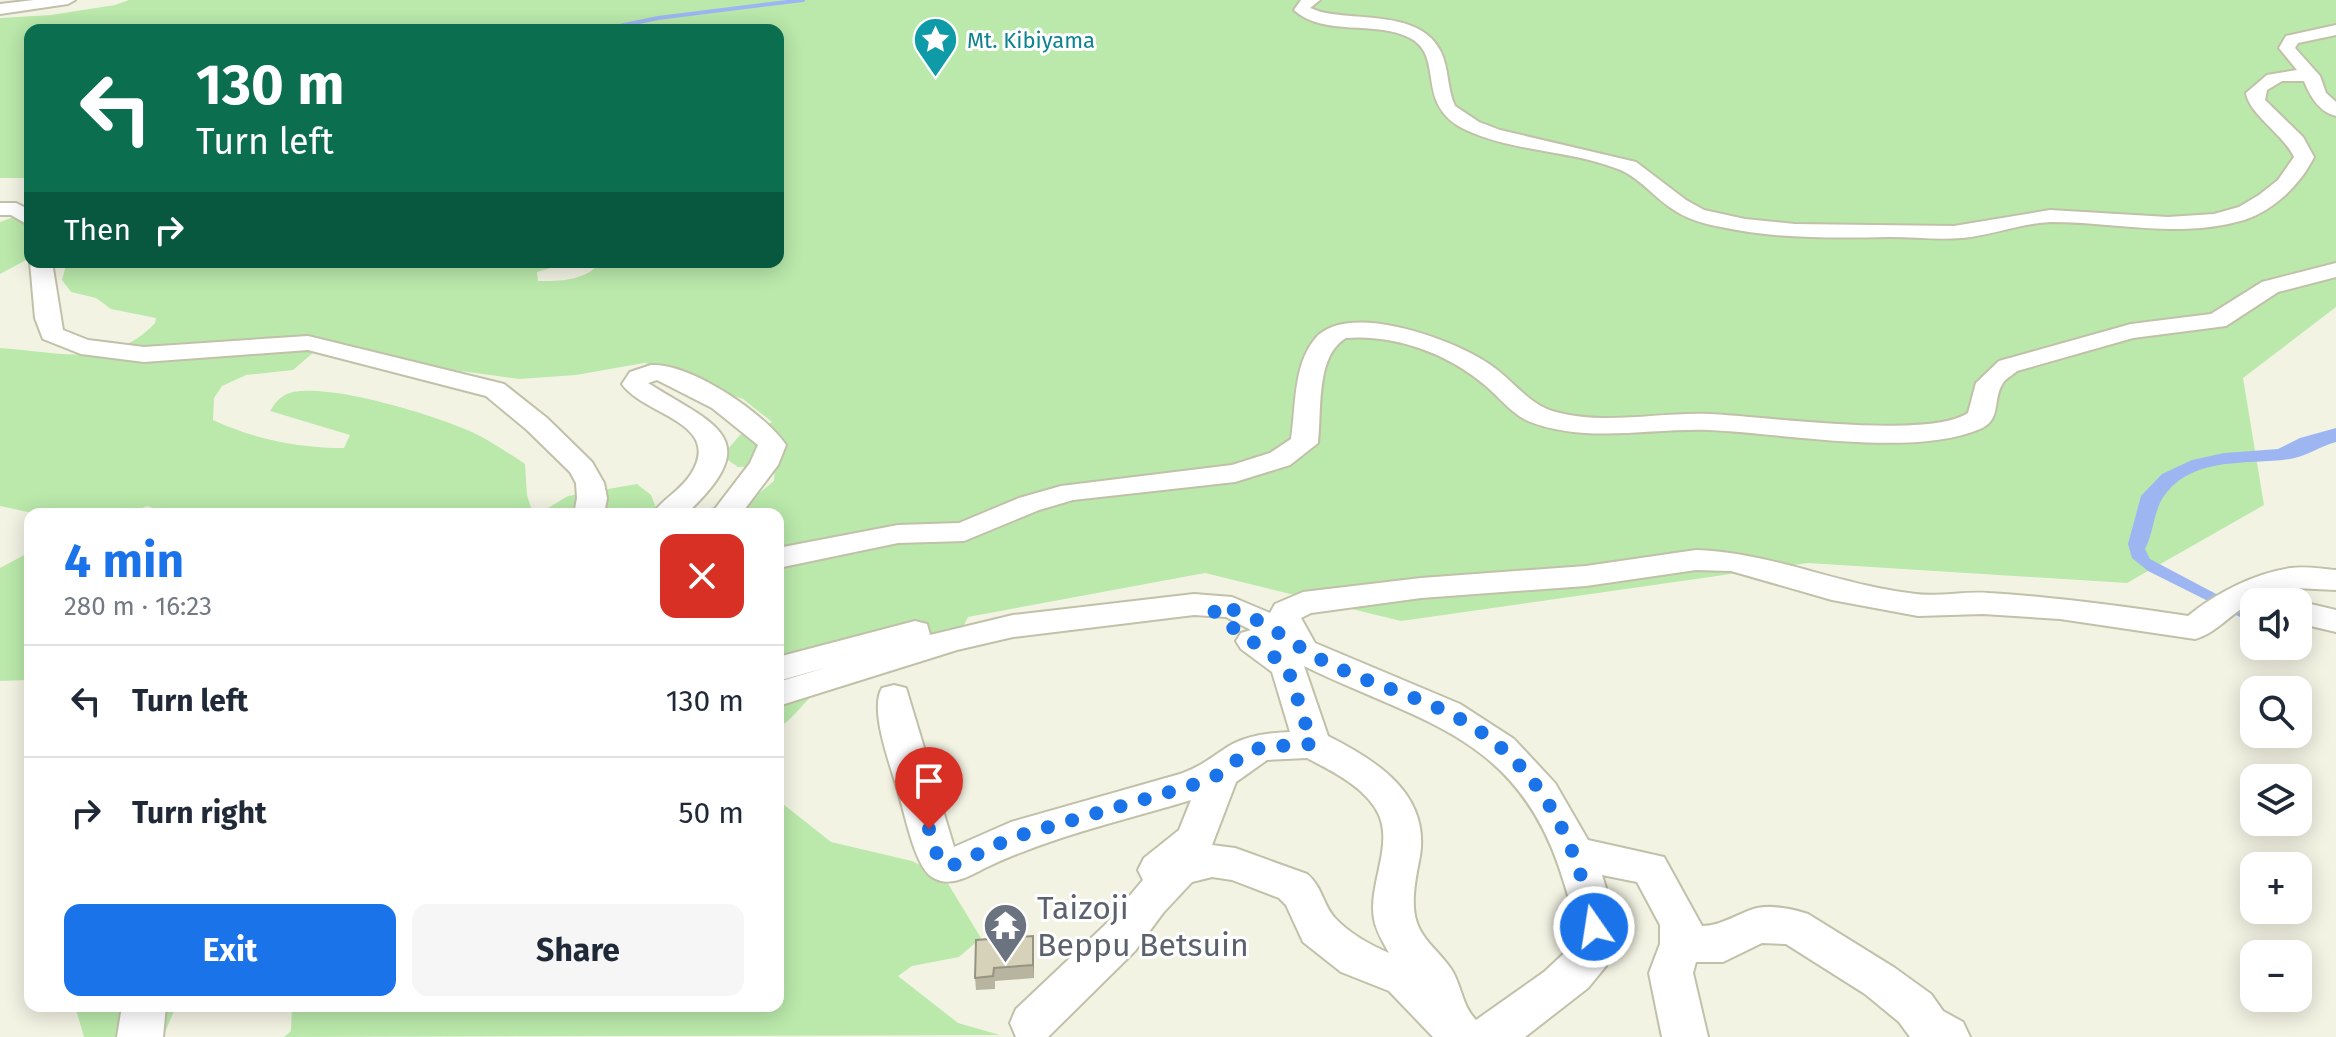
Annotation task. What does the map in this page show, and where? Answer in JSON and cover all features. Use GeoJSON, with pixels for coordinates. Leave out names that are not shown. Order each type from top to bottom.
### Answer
{"type":"FeatureCollection","features":[{"type":"Feature","properties":{"kind":"street"},"geometry":{"type":"LineString","coordinates":[[0,9],[68,0]]}},
{"type":"Feature","properties":{"kind":"street"},"geometry":{"type":"LineString","coordinates":[[1313,0],[1303,5],[1302,10],[1324,17],[1391,27],[1423,39],[1436,59],[1449,111],[1466,121],[1513,137],[1625,165],[1652,179],[1673,201],[1699,214],[1787,228],[1949,232],[2048,215],[2185,222],[2236,215],[2261,204],[2278,190],[2304,157],[2296,141],[2256,101],[2255,93],[2275,76],[2311,76]]}},
{"type":"Feature","properties":{"kind":"street"},"geometry":{"type":"LineString","coordinates":[[2336,30],[2292,39],[2287,48],[2311,76],[2318,95],[2336,111]]}},
{"type":"Feature","properties":{"kind":"street"},"geometry":{"type":"LineString","coordinates":[[0,209],[16,209],[24,215]]}},
{"type":"Feature","properties":{"kind":"street"},"geometry":{"type":"LineString","coordinates":[[42,268],[47,318],[52,334],[65,341],[142,355],[308,343],[495,390],[537,424],[582,468],[590,483],[590,508]]}},
{"type":"Feature","properties":{"kind":"street"},"geometry":{"type":"LineString","coordinates":[[784,557],[898,534],[964,532],[1029,504],[1071,492],[1209,477],[1280,459],[1304,443],[1316,359],[1331,337],[1340,332],[1375,332],[1426,341],[1457,354],[1484,371],[1517,403],[1545,418],[1592,423],[1731,423],[1883,433],[1938,431],[1970,424],[1980,418],[1986,411],[1987,388],[1994,376],[2008,366],[2131,331],[2217,321],[2270,287],[2336,270]]}},
{"type":"Feature","properties":{"kind":"street"},"geometry":{"type":"LineString","coordinates":[[673,508],[711,465],[713,444],[710,435],[695,421],[639,389],[635,384],[637,379],[649,373],[670,375],[705,394],[747,420],[769,439],[772,445],[768,457],[730,508]]}},
{"type":"Feature","properties":{"kind":"street"},"geometry":{"type":"LineString","coordinates":[[1305,652],[1283,621],[1287,612],[1303,603],[1421,588],[1586,576],[1696,560],[1732,561],[1832,590],[1918,605],[1983,603],[2060,608],[2195,628],[2240,601]]}},
{"type":"Feature","properties":{"kind":"street"},"geometry":{"type":"LineString","coordinates":[[2269,588],[2292,578],[2336,580]]}},
{"type":"Feature","properties":{"kind":"street"},"geometry":{"type":"LineString","coordinates":[[784,667],[912,633],[998,615],[1129,600],[1159,600],[1233,608],[1305,652],[1354,676],[1462,720],[1497,743],[1524,768],[1550,802],[1575,854],[1594,927],[1592,952],[1572,975],[1489,1037]]}},
{"type":"Feature","properties":{"kind":"street"},"geometry":{"type":"LineString","coordinates":[[784,692],[976,633],[1045,621],[1199,606],[1287,666],[1312,744]]}},
{"type":"Feature","properties":{"kind":"street"},"geometry":{"type":"LineString","coordinates":[[2312,615],[2336,621]]}},
{"type":"Feature","properties":{"kind":"street"},"geometry":{"type":"LineString","coordinates":[[894,697],[907,756],[938,858],[946,866],[957,864],[1011,838],[1148,799],[1220,774],[1242,756],[1262,747],[1312,744],[1380,788],[1394,805],[1401,823],[1403,841],[1394,897],[1397,927],[1438,987],[1453,1026]]}},
{"type":"Feature","properties":{"kind":"street"},"geometry":{"type":"LineString","coordinates":[[1158,890],[1155,880],[1160,866],[1195,839],[1220,774]]}},
{"type":"Feature","properties":{"kind":"street"},"geometry":{"type":"LineString","coordinates":[[1575,854],[1650,868],[1681,924],[1681,944],[1671,973],[1685,1037]]}},
{"type":"Feature","properties":{"kind":"street"},"geometry":{"type":"LineString","coordinates":[[1032,1023],[1120,938],[1179,869],[1212,861],[1273,876],[1293,886],[1302,894],[1318,929],[1335,944],[1356,959],[1404,978],[1453,1026]]}},
{"type":"Feature","properties":{"kind":"street"},"geometry":{"type":"LineString","coordinates":[[1681,944],[1723,944],[1731,937],[1760,925],[1793,927],[1880,981],[1915,1008],[1927,1025],[1947,1037]]}},
{"type":"Feature","properties":{"kind":"street"},"geometry":{"type":"LineString","coordinates":[[140,1037],[143,1012]]}},
{"type":"Feature","properties":{"kind":"green space"},"geometry":{"type":"Polygon","coordinates":[[[129,0],[2336,0],[2336,307],[2243,378],[2264,505],[2127,583],[1808,563],[1401,621],[1205,573],[968,617],[958,637],[839,680],[811,697],[784,724],[784,508],[710,508],[753,498],[774,481],[775,466],[738,467],[722,456],[740,435],[772,422],[743,399],[701,384],[673,369],[644,363],[576,375],[519,379],[417,365],[355,347],[300,337],[264,339],[236,350],[314,352],[293,370],[246,375],[222,386],[214,398],[213,420],[277,441],[344,448],[350,435],[270,411],[285,395],[311,391],[333,392],[409,410],[472,432],[525,464],[531,508],[148,506],[24,508],[24,511],[0,506],[0,348],[63,354],[102,352],[121,347],[155,323],[156,318],[111,309],[96,298],[71,292],[62,280],[65,268],[551,268],[537,272],[538,281],[578,277],[594,268],[784,268],[784,24],[24,24],[24,178],[0,178],[0,18],[51,15],[129,0]]]}},
{"type":"Feature","properties":{"kind":"green space"},"geometry":{"type":"Polygon","coordinates":[[[24,213],[24,261],[0,274],[0,222],[24,213]]]}},
{"type":"Feature","properties":{"kind":"green space"},"geometry":{"type":"Polygon","coordinates":[[[637,484],[651,495],[656,508],[548,508],[568,496],[637,484]]]}},
{"type":"Feature","properties":{"kind":"green space"},"geometry":{"type":"Polygon","coordinates":[[[24,555],[24,680],[0,681],[0,568],[24,555]]]}},
{"type":"Feature","properties":{"kind":"green space"},"geometry":{"type":"Polygon","coordinates":[[[784,805],[831,842],[912,861],[944,877],[981,938],[959,957],[912,966],[898,976],[958,1023],[1000,1035],[284,1037],[291,1031],[292,1012],[784,1012],[784,805]]]}},
{"type":"Feature","properties":{"kind":"green space"},"geometry":{"type":"Polygon","coordinates":[[[77,1012],[173,1012],[163,1037],[84,1037],[77,1012]]]}},
{"type":"Feature","properties":{"kind":"water"},"geometry":{"type":"Polygon","coordinates":[[[2336,428],[2336,442],[2296,458],[2224,464],[2193,472],[2179,480],[2159,505],[2145,549],[2150,559],[2240,607],[2240,617],[2148,571],[2132,558],[2128,544],[2141,496],[2162,474],[2192,460],[2224,453],[2278,449],[2300,438],[2336,428]]]}},
{"type":"Feature","properties":{"kind":"building"},"geometry":{"type":"Polygon","coordinates":[[[1033,936],[1033,965],[994,968],[993,976],[975,978],[976,940],[1033,936]]]}},
{"type":"Feature","properties":{"kind":"waterway"},"geometry":{"type":"LineString","coordinates":[[629,24],[803,0]]}},
{"type":"Feature","properties":{"kind":"place","name":"Mt. Kibiyama"},"geometry":{"type":"Point","coordinates":[936,79]}},
{"type":"Feature","properties":{"kind":"place","name":"Taizoji Beppu Betsuin"},"geometry":{"type":"Point","coordinates":[1006,965]}},
{"type":"Feature","properties":{"kind":"route"},"geometry":{"type":"LineString","coordinates":[[929,829],[938,858],[946,866],[957,864],[1011,838],[1190,786],[1220,774],[1242,756],[1262,747],[1312,744],[1287,666],[1219,618],[1214,611],[1215,606],[1233,608],[1305,652],[1354,676],[1462,720],[1497,743],[1524,768],[1550,802],[1575,854],[1594,927]]}}]}
